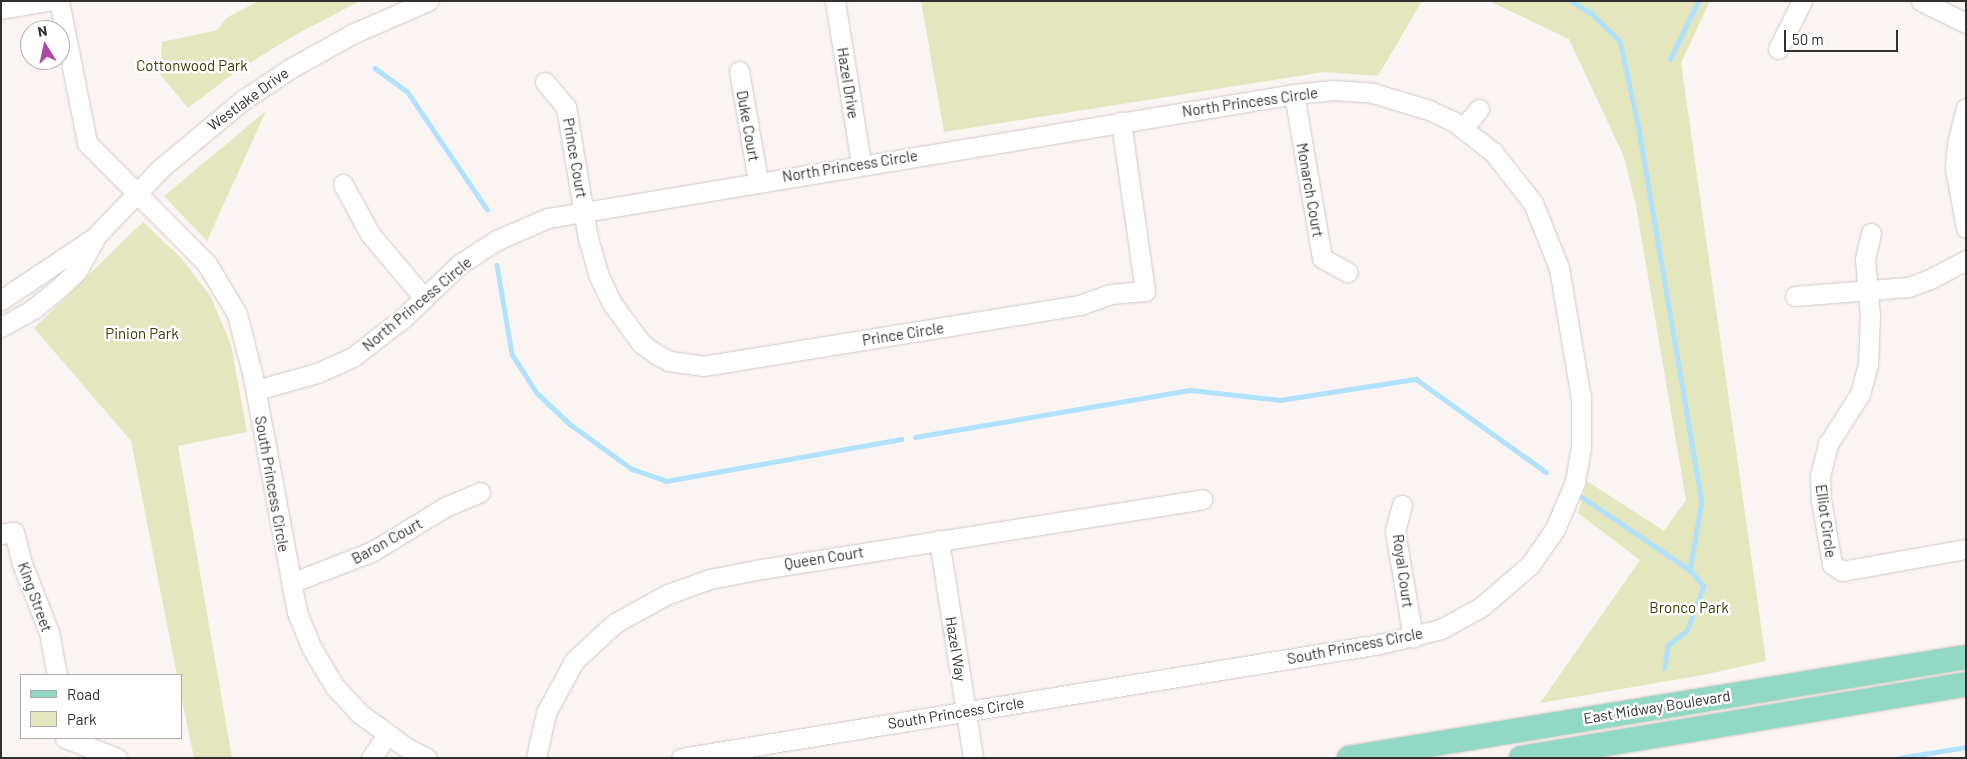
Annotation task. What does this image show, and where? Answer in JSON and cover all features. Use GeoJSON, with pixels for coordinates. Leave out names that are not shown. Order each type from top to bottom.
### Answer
{"type":"FeatureCollection","features":[{"type":"Feature","properties":{"kind":"main road","name":"East Midway Boulevard"},"geometry":{"type":"LineString","coordinates":[[1349,758],[1966,657]]}},
{"type":"Feature","properties":{"kind":"main road","name":"East Midway Boulevard"},"geometry":{"type":"LineString","coordinates":[[1521,758],[1966,684]]}},
{"type":"Feature","properties":{"kind":"street"},"geometry":{"type":"LineString","coordinates":[[1,9],[47,1]]}},
{"type":"Feature","properties":{"kind":"street","name":"South Princess Circle"},"geometry":{"type":"LineString","coordinates":[[59,1],[87,143],[198,254],[222,286],[239,322],[256,390],[297,612],[320,664],[335,688],[359,713],[387,735],[427,758]]}},
{"type":"Feature","properties":{"kind":"street","name":"Westlake Drive"},"geometry":{"type":"LineString","coordinates":[[1,300],[95,237],[136,194],[214,122],[291,68],[352,34],[428,1]]}},
{"type":"Feature","properties":{"kind":"street","name":"Hazel Drive"},"geometry":{"type":"LineString","coordinates":[[835,1],[861,164]]}},
{"type":"Feature","properties":{"kind":"street"},"geometry":{"type":"LineString","coordinates":[[1778,50],[1802,1]]}},
{"type":"Feature","properties":{"kind":"street"},"geometry":{"type":"LineString","coordinates":[[1921,1],[1966,23]]}},
{"type":"Feature","properties":{"kind":"street","name":"Duke Court"},"geometry":{"type":"LineString","coordinates":[[739,71],[758,181]]}},
{"type":"Feature","properties":{"kind":"street","name":"Prince Court"},"geometry":{"type":"LineString","coordinates":[[545,82],[566,107],[584,210]]}},
{"type":"Feature","properties":{"kind":"street","name":"North Princess Circle"},"geometry":{"type":"LineString","coordinates":[[256,390],[317,373],[353,357],[424,298],[460,264],[497,240],[548,218],[584,210],[1294,94],[1334,90],[1372,93],[1405,101],[1463,128]]}},
{"type":"Feature","properties":{"kind":"street","name":"Monarch Court"},"geometry":{"type":"LineString","coordinates":[[1294,94],[1322,258],[1347,272]]}},
{"type":"Feature","properties":{"kind":"street"},"geometry":{"type":"LineString","coordinates":[[1966,108],[1957,143],[1955,168],[1966,228]]}},
{"type":"Feature","properties":{"kind":"street"},"geometry":{"type":"LineString","coordinates":[[1463,128],[1479,109]]}},
{"type":"Feature","properties":{"kind":"street","name":"Prince Circle"},"geometry":{"type":"LineString","coordinates":[[584,210],[598,274],[611,302],[641,343],[669,361],[703,366],[1080,305],[1106,295],[1145,291],[1121,122]]}},
{"type":"Feature","properties":{"kind":"street","name":"South Princess Circle"},"geometry":{"type":"LineString","coordinates":[[682,758],[1413,637],[1441,629],[1481,607],[1530,566],[1564,510],[1575,482],[1581,447],[1578,380],[1559,268],[1546,230],[1515,177],[1493,152],[1463,128]]}},
{"type":"Feature","properties":{"kind":"street"},"geometry":{"type":"LineString","coordinates":[[343,184],[370,234],[424,298]]}},
{"type":"Feature","properties":{"kind":"street","name":"Elliot Circle"},"geometry":{"type":"LineString","coordinates":[[1871,233],[1865,259],[1868,291],[1868,364],[1860,394],[1828,444],[1820,475],[1820,500],[1832,564],[1842,571],[1966,549]]}},
{"type":"Feature","properties":{"kind":"street","name":"Westlake Drive"},"geometry":{"type":"LineString","coordinates":[[1,327],[34,309],[77,271],[95,237]]}},
{"type":"Feature","properties":{"kind":"street"},"geometry":{"type":"LineString","coordinates":[[1795,296],[1868,291],[1919,284],[1966,260]]}},
{"type":"Feature","properties":{"kind":"street","name":"Baron Court"},"geometry":{"type":"LineString","coordinates":[[291,583],[374,551],[445,507],[480,492]]}},
{"type":"Feature","properties":{"kind":"street","name":"Queen Court"},"geometry":{"type":"LineString","coordinates":[[536,758],[546,713],[574,661],[601,635],[637,609],[710,579],[939,540],[1202,499]]}},
{"type":"Feature","properties":{"kind":"street","name":"Royal Court"},"geometry":{"type":"LineString","coordinates":[[1402,505],[1395,532],[1413,637]]}},
{"type":"Feature","properties":{"kind":"street","name":"King Street"},"geometry":{"type":"LineString","coordinates":[[1,534],[14,532],[21,561],[49,632],[58,674]]}},
{"type":"Feature","properties":{"kind":"street","name":"Hazel Way"},"geometry":{"type":"LineString","coordinates":[[939,540],[973,758]]}},
{"type":"Feature","properties":{"kind":"street"},"geometry":{"type":"LineString","coordinates":[[371,758],[387,735]]}},
{"type":"Feature","properties":{"kind":"street"},"geometry":{"type":"LineString","coordinates":[[68,739],[117,758]]}},
{"type":"Feature","properties":{"kind":"green space","name":"Cottonwood Park"},"geometry":{"type":"Polygon","coordinates":[[[259,1],[360,1],[295,35],[238,70],[188,108],[160,74],[162,42],[218,30],[226,18],[259,1]]]}},
{"type":"Feature","properties":{"kind":"green space"},"geometry":{"type":"Polygon","coordinates":[[[921,1],[1422,1],[1378,76],[1324,72],[944,132],[921,1]]]}},
{"type":"Feature","properties":{"kind":"green space","name":"Bronco Park"},"geometry":{"type":"Polygon","coordinates":[[[1489,1],[1710,1],[1681,63],[1766,661],[1703,675],[1540,703],[1640,560],[1578,513],[1587,481],[1664,531],[1686,500],[1636,206],[1624,157],[1569,39],[1489,1]]]}},
{"type":"Feature","properties":{"kind":"green space"},"geometry":{"type":"Polygon","coordinates":[[[266,111],[207,241],[164,196],[266,111]]]}},
{"type":"Feature","properties":{"kind":"green space","name":"Pinion Park"},"geometry":{"type":"Polygon","coordinates":[[[143,222],[181,258],[211,297],[231,345],[247,432],[178,446],[232,758],[194,758],[182,700],[182,674],[177,674],[131,441],[34,328],[143,222]]]}},
{"type":"Feature","properties":{"kind":"waterway"},"geometry":{"type":"LineString","coordinates":[[1571,1],[1591,13],[1620,41],[1638,124],[1702,502],[1690,570]]}},
{"type":"Feature","properties":{"kind":"waterway"},"geometry":{"type":"LineString","coordinates":[[1670,59],[1698,1]]}},
{"type":"Feature","properties":{"kind":"waterway"},"geometry":{"type":"LineString","coordinates":[[375,68],[407,91],[487,209]]}},
{"type":"Feature","properties":{"kind":"waterway"},"geometry":{"type":"LineString","coordinates":[[497,265],[512,354],[537,393],[570,424],[632,469],[666,481],[901,439]]}},
{"type":"Feature","properties":{"kind":"waterway"},"geometry":{"type":"LineString","coordinates":[[915,437],[1191,390],[1280,400],[1416,379],[1546,472]]}},
{"type":"Feature","properties":{"kind":"waterway"},"geometry":{"type":"LineString","coordinates":[[1582,497],[1690,570],[1704,586],[1687,631],[1668,646],[1665,668]]}},
{"type":"Feature","properties":{"kind":"waterway"},"geometry":{"type":"LineString","coordinates":[[1899,758],[1966,747]]}}]}
